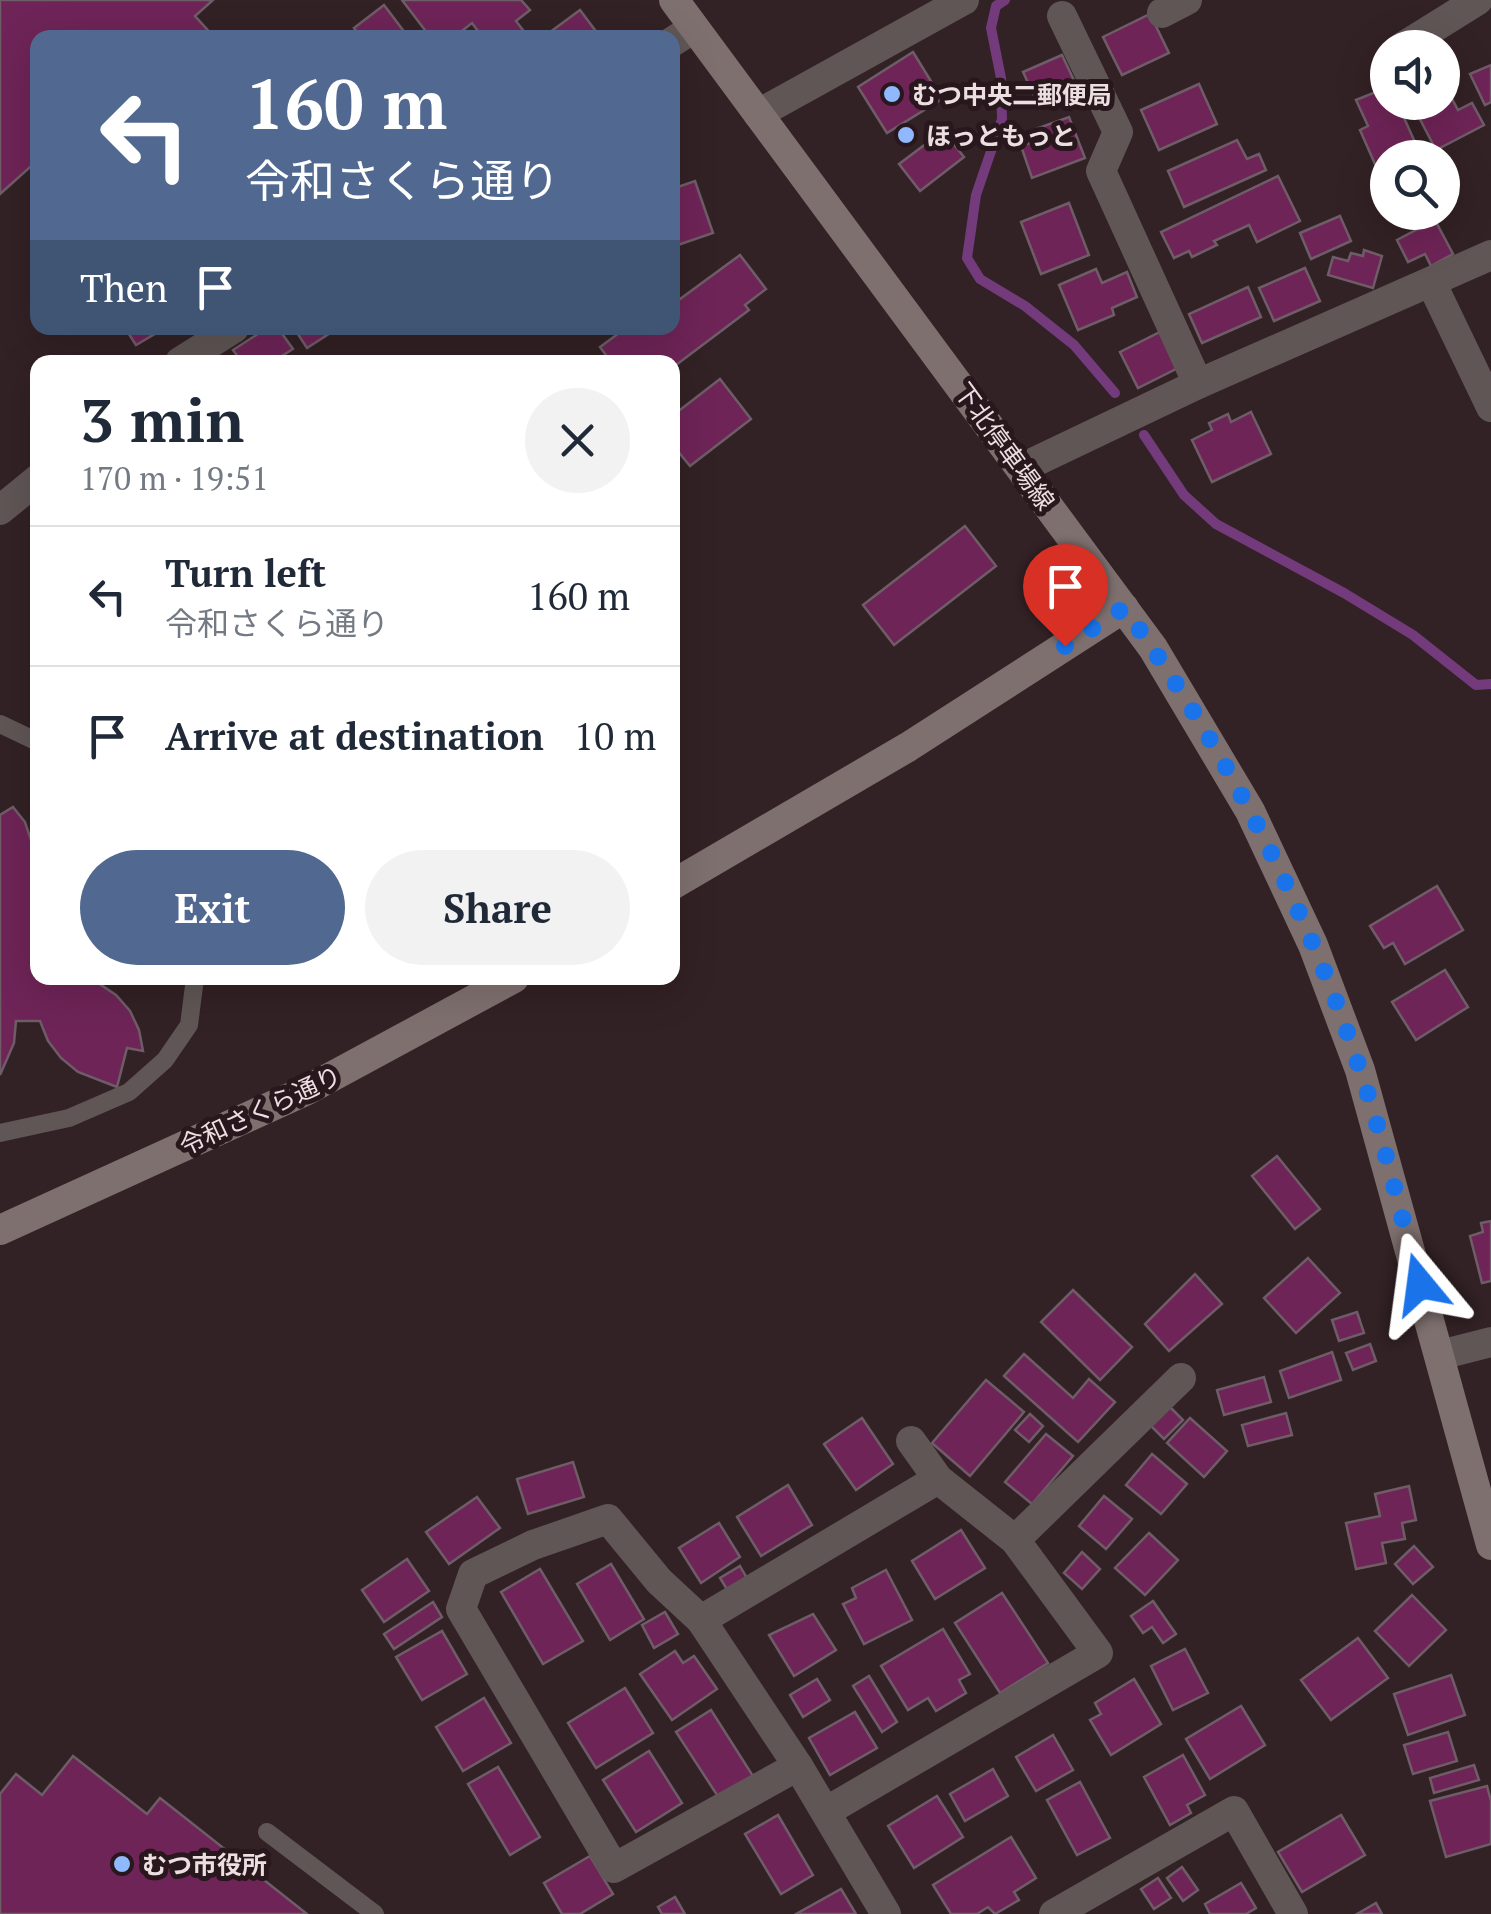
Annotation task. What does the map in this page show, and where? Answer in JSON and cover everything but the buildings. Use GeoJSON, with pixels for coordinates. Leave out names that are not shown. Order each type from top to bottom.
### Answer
{"type":"FeatureCollection","features":[{"type":"Feature","properties":{"kind":"main road","name":"下北停車場線"},"geometry":{"type":"LineString","coordinates":[[674,0],[683,34],[758,114],[1153,648],[1250,811],[1312,946],[1360,1070],[1491,1545]]}},
{"type":"Feature","properties":{"kind":"main road"},"geometry":{"type":"LineString","coordinates":[[680,880],[908,748],[1124,608]]}},
{"type":"Feature","properties":{"kind":"main road","name":"令和さくら通り"},"geometry":{"type":"LineString","coordinates":[[0,1230],[307,1090],[501,985]]}},
{"type":"Feature","properties":{"kind":"street"},"geometry":{"type":"LineString","coordinates":[[758,114],[964,0]]}},
{"type":"Feature","properties":{"kind":"street"},"geometry":{"type":"LineString","coordinates":[[1429,30],[1478,0]]}},
{"type":"Feature","properties":{"kind":"street"},"geometry":{"type":"LineString","coordinates":[[1062,16],[1118,132],[1101,172],[1198,384]]}},
{"type":"Feature","properties":{"kind":"street"},"geometry":{"type":"LineString","coordinates":[[1022,468],[1198,384],[1491,255]]}},
{"type":"Feature","properties":{"kind":"street"},"geometry":{"type":"LineString","coordinates":[[1431,282],[1491,407]]}},
{"type":"Feature","properties":{"kind":"street"},"geometry":{"type":"LineString","coordinates":[[191,355],[223,335]]}},
{"type":"Feature","properties":{"kind":"street"},"geometry":{"type":"LineString","coordinates":[[0,510],[30,485]]}},
{"type":"Feature","properties":{"kind":"street"},"geometry":{"type":"LineString","coordinates":[[1440,1355],[1491,1342]]}},
{"type":"Feature","properties":{"kind":"street"},"geometry":{"type":"LineString","coordinates":[[1015,1540],[1181,1378]]}},
{"type":"Feature","properties":{"kind":"street"},"geometry":{"type":"LineString","coordinates":[[827,1812],[1098,1653],[1015,1540],[938,1479],[911,1441]]}},
{"type":"Feature","properties":{"kind":"street"},"geometry":{"type":"LineString","coordinates":[[701,1620],[938,1479]]}},
{"type":"Feature","properties":{"kind":"street"},"geometry":{"type":"LineString","coordinates":[[798,1766],[614,1868],[460,1609],[473,1574],[533,1545],[608,1519],[659,1581],[701,1620],[798,1766],[827,1812],[886,1914]]}},
{"type":"Feature","properties":{"kind":"street"},"geometry":{"type":"LineString","coordinates":[[1054,1914],[1234,1811],[1293,1914]]}},
{"type":"Feature","properties":{"kind":"lane"},"geometry":{"type":"LineString","coordinates":[[0,724],[30,738]]}},
{"type":"Feature","properties":{"kind":"lane"},"geometry":{"type":"LineString","coordinates":[[0,1133],[69,1118],[130,1092],[165,1060],[189,1025],[194,985]]}},
{"type":"Feature","properties":{"kind":"lane"},"geometry":{"type":"LineString","coordinates":[[267,1832],[374,1914]]}},
{"type":"Feature","properties":{"kind":"waterway"},"geometry":{"type":"LineString","coordinates":[[1005,0],[996,6],[991,28],[1001,78],[1002,119],[976,195],[967,258],[980,279],[1025,306],[1074,345],[1115,393]]}},
{"type":"Feature","properties":{"kind":"waterway"},"geometry":{"type":"LineString","coordinates":[[1144,435],[1184,495],[1216,524],[1413,635],[1476,685],[1491,684]]}},
{"type":"Feature","properties":{"kind":"place","name":"むつ中央二郵便局"},"geometry":{"type":"Point","coordinates":[892,94]}},
{"type":"Feature","properties":{"kind":"place","name":"ほっともっと"},"geometry":{"type":"Point","coordinates":[906,135]}},
{"type":"Feature","properties":{"kind":"place","name":"むつ市役所"},"geometry":{"type":"Point","coordinates":[122,1864]}},
{"type":"Feature","properties":{"kind":"route"},"geometry":{"type":"LineString","coordinates":[[1065,646],[1124,608],[1153,648],[1250,811],[1312,946],[1360,1070],[1420,1284]]}}]}
